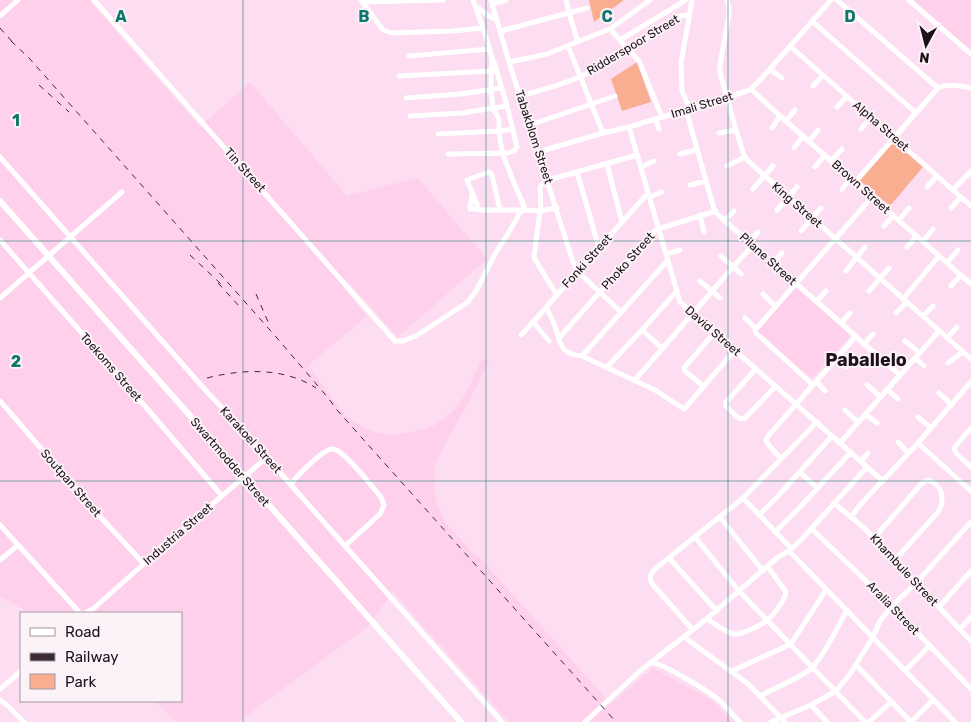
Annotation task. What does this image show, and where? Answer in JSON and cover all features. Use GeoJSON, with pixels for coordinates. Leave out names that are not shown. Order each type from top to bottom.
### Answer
{"type":"FeatureCollection","features":[{"type":"Feature","properties":{"kind":"main road","name":"Swartmodder Street"},"geometry":{"type":"LineString","coordinates":[[0,201],[461,722]]}},
{"type":"Feature","properties":{"kind":"street"},"geometry":{"type":"LineString","coordinates":[[0,16],[18,0]]}},
{"type":"Feature","properties":{"kind":"street","name":"Tin Street"},"geometry":{"type":"LineString","coordinates":[[94,0],[396,341],[403,341],[416,336],[468,302],[476,291],[495,254],[520,213],[524,210]]}},
{"type":"Feature","properties":{"kind":"street"},"geometry":{"type":"LineString","coordinates":[[362,1],[443,0]]}},
{"type":"Feature","properties":{"kind":"street"},"geometry":{"type":"LineString","coordinates":[[492,2],[506,0]]}},
{"type":"Feature","properties":{"kind":"street"},"geometry":{"type":"LineString","coordinates":[[566,0],[578,42]]}},
{"type":"Feature","properties":{"kind":"street"},"geometry":{"type":"LineString","coordinates":[[509,62],[547,54],[610,29],[650,0]]}},
{"type":"Feature","properties":{"kind":"street"},"geometry":{"type":"LineString","coordinates":[[620,40],[686,0]]}},
{"type":"Feature","properties":{"kind":"street","name":"Pilane Street"},"geometry":{"type":"LineString","coordinates":[[692,0],[681,63],[682,91],[696,150],[716,211],[900,375]]}},
{"type":"Feature","properties":{"kind":"street","name":"King Street"},"geometry":{"type":"LineString","coordinates":[[727,0],[729,10],[719,68],[745,157],[764,176],[971,359]]}},
{"type":"Feature","properties":{"kind":"street","name":"Imali Street"},"geometry":{"type":"LineString","coordinates":[[538,152],[603,132],[688,110],[751,89],[831,0]]}},
{"type":"Feature","properties":{"kind":"street"},"geometry":{"type":"LineString","coordinates":[[837,0],[938,88]]}},
{"type":"Feature","properties":{"kind":"street"},"geometry":{"type":"LineString","coordinates":[[909,0],[971,54]]}},
{"type":"Feature","properties":{"kind":"street"},"geometry":{"type":"LineString","coordinates":[[362,1],[381,28],[388,32],[446,32],[483,28]]}},
{"type":"Feature","properties":{"kind":"street"},"geometry":{"type":"LineString","coordinates":[[448,154],[503,153],[514,151],[517,147],[508,106],[474,2]]}},
{"type":"Feature","properties":{"kind":"street"},"geometry":{"type":"LineString","coordinates":[[474,2],[487,15],[497,20]]}},
{"type":"Feature","properties":{"kind":"street","name":"Tabakblom Street"},"geometry":{"type":"LineString","coordinates":[[492,2],[509,62],[573,262],[578,272]]}},
{"type":"Feature","properties":{"kind":"street"},"geometry":{"type":"LineString","coordinates":[[501,31],[587,8]]}},
{"type":"Feature","properties":{"kind":"street","name":"Ridderspoor Street"},"geometry":{"type":"LineString","coordinates":[[521,96],[581,76],[604,65],[673,20],[689,14]]}},
{"type":"Feature","properties":{"kind":"street"},"geometry":{"type":"LineString","coordinates":[[812,21],[915,112]]}},
{"type":"Feature","properties":{"kind":"street"},"geometry":{"type":"LineString","coordinates":[[610,29],[641,65],[662,117]]}},
{"type":"Feature","properties":{"kind":"street"},"geometry":{"type":"LineString","coordinates":[[568,46],[603,132]]}},
{"type":"Feature","properties":{"kind":"street","name":"Alpha Street"},"geometry":{"type":"LineString","coordinates":[[790,46],[971,206]]}},
{"type":"Feature","properties":{"kind":"street"},"geometry":{"type":"LineString","coordinates":[[409,56],[490,49]]}},
{"type":"Feature","properties":{"kind":"street"},"geometry":{"type":"LineString","coordinates":[[492,57],[493,108],[499,119],[503,153],[524,210]]}},
{"type":"Feature","properties":{"kind":"street"},"geometry":{"type":"LineString","coordinates":[[770,69],[782,78]]}},
{"type":"Feature","properties":{"kind":"street"},"geometry":{"type":"LineString","coordinates":[[399,76],[491,71]]}},
{"type":"Feature","properties":{"kind":"street"},"geometry":{"type":"LineString","coordinates":[[813,86],[823,75]]}},
{"type":"Feature","properties":{"kind":"street"},"geometry":{"type":"LineString","coordinates":[[842,189],[854,180],[894,138],[938,88],[947,85],[971,88]]}},
{"type":"Feature","properties":{"kind":"street"},"geometry":{"type":"LineString","coordinates":[[406,98],[461,94],[501,88]]}},
{"type":"Feature","properties":{"kind":"street","name":"Brown Street"},"geometry":{"type":"LineString","coordinates":[[751,89],[971,283]]}},
{"type":"Feature","properties":{"kind":"street"},"geometry":{"type":"LineString","coordinates":[[530,125],[615,96]]}},
{"type":"Feature","properties":{"kind":"street"},"geometry":{"type":"LineString","coordinates":[[836,107],[847,96]]}},
{"type":"Feature","properties":{"kind":"street"},"geometry":{"type":"LineString","coordinates":[[410,116],[508,106]]}},
{"type":"Feature","properties":{"kind":"street"},"geometry":{"type":"LineString","coordinates":[[786,121],[795,110]]}},
{"type":"Feature","properties":{"kind":"street"},"geometry":{"type":"LineString","coordinates":[[772,128],[780,116]]}},
{"type":"Feature","properties":{"kind":"street"},"geometry":{"type":"LineString","coordinates":[[861,129],[871,117]]}},
{"type":"Feature","properties":{"kind":"street"},"geometry":{"type":"LineString","coordinates":[[655,119],[659,129]]}},
{"type":"Feature","properties":{"kind":"street","name":"David Street"},"geometry":{"type":"LineString","coordinates":[[628,127],[680,302],[883,481]]}},
{"type":"Feature","properties":{"kind":"street"},"geometry":{"type":"LineString","coordinates":[[438,134],[513,129]]}},
{"type":"Feature","properties":{"kind":"street"},"geometry":{"type":"LineString","coordinates":[[719,133],[736,130]]}},
{"type":"Feature","properties":{"kind":"street"},"geometry":{"type":"LineString","coordinates":[[809,141],[818,130]]}},
{"type":"Feature","properties":{"kind":"street"},"geometry":{"type":"LineString","coordinates":[[794,148],[803,136]]}},
{"type":"Feature","properties":{"kind":"street"},"geometry":{"type":"LineString","coordinates":[[832,160],[842,149]]}},
{"type":"Feature","properties":{"kind":"street"},"geometry":{"type":"LineString","coordinates":[[680,154],[696,150]]}},
{"type":"Feature","properties":{"kind":"street"},"geometry":{"type":"LineString","coordinates":[[557,294],[534,258],[539,218],[542,211],[540,187],[548,180],[637,155]]}},
{"type":"Feature","properties":{"kind":"street"},"geometry":{"type":"LineString","coordinates":[[815,167],[826,155]]}},
{"type":"Feature","properties":{"kind":"street","name":"Karakoel Street"},"geometry":{"type":"LineString","coordinates":[[0,157],[502,722]]}},
{"type":"Feature","properties":{"kind":"street"},"geometry":{"type":"LineString","coordinates":[[727,166],[745,157]]}},
{"type":"Feature","properties":{"kind":"street"},"geometry":{"type":"LineString","coordinates":[[641,167],[654,162]]}},
{"type":"Feature","properties":{"kind":"street"},"geometry":{"type":"LineString","coordinates":[[607,164],[622,222]]}},
{"type":"Feature","properties":{"kind":"street"},"geometry":{"type":"LineString","coordinates":[[753,189],[773,166]]}},
{"type":"Feature","properties":{"kind":"street"},"geometry":{"type":"LineString","coordinates":[[953,190],[971,171]]}},
{"type":"Feature","properties":{"kind":"street"},"geometry":{"type":"LineString","coordinates":[[500,210],[492,175],[489,172],[467,180],[473,192],[477,209],[500,210],[524,210],[533,212],[557,208]]}},
{"type":"Feature","properties":{"kind":"street"},"geometry":{"type":"LineString","coordinates":[[577,172],[599,248]]}},
{"type":"Feature","properties":{"kind":"street"},"geometry":{"type":"LineString","coordinates":[[927,187],[937,176]]}},
{"type":"Feature","properties":{"kind":"street"},"geometry":{"type":"LineString","coordinates":[[690,185],[706,181]]}},
{"type":"Feature","properties":{"kind":"street"},"geometry":{"type":"LineString","coordinates":[[777,210],[797,187]]}},
{"type":"Feature","properties":{"kind":"street"},"geometry":{"type":"LineString","coordinates":[[0,298],[122,192]]}},
{"type":"Feature","properties":{"kind":"street"},"geometry":{"type":"LineString","coordinates":[[649,195],[662,192]]}},
{"type":"Feature","properties":{"kind":"street","name":"Fonki Street"},"geometry":{"type":"LineString","coordinates":[[521,335],[622,222],[649,195]]}},
{"type":"Feature","properties":{"kind":"street"},"geometry":{"type":"LineString","coordinates":[[756,329],[872,197]]}},
{"type":"Feature","properties":{"kind":"street"},"geometry":{"type":"LineString","coordinates":[[951,208],[961,197]]}},
{"type":"Feature","properties":{"kind":"street"},"geometry":{"type":"LineString","coordinates":[[801,231],[821,208]]}},
{"type":"Feature","properties":{"kind":"street"},"geometry":{"type":"LineString","coordinates":[[899,220],[910,208]]}},
{"type":"Feature","properties":{"kind":"street"},"geometry":{"type":"LineString","coordinates":[[725,220],[734,210]]}},
{"type":"Feature","properties":{"kind":"street","name":"Phoko Street"},"geometry":{"type":"LineString","coordinates":[[558,336],[650,235],[658,229],[716,211]]}},
{"type":"Feature","properties":{"kind":"street"},"geometry":{"type":"LineString","coordinates":[[700,215],[704,232]]}},
{"type":"Feature","properties":{"kind":"street"},"geometry":{"type":"LineString","coordinates":[[884,226],[893,216]]}},
{"type":"Feature","properties":{"kind":"street"},"geometry":{"type":"LineString","coordinates":[[923,242],[934,229]]}},
{"type":"Feature","properties":{"kind":"street"},"geometry":{"type":"LineString","coordinates":[[635,380],[733,267],[758,232]]}},
{"type":"Feature","properties":{"kind":"street"},"geometry":{"type":"LineString","coordinates":[[908,247],[917,236]]}},
{"type":"Feature","properties":{"kind":"street","name":"Toekoms Street"},"geometry":{"type":"LineString","coordinates":[[0,240],[222,496]]}},
{"type":"Feature","properties":{"kind":"street"},"geometry":{"type":"LineString","coordinates":[[846,271],[866,247]]}},
{"type":"Feature","properties":{"kind":"street"},"geometry":{"type":"LineString","coordinates":[[582,356],[667,257],[680,250]]}},
{"type":"Feature","properties":{"kind":"street"},"geometry":{"type":"LineString","coordinates":[[947,263],[958,250]]}},
{"type":"Feature","properties":{"kind":"street"},"geometry":{"type":"LineString","coordinates":[[773,263],[782,253]]}},
{"type":"Feature","properties":{"kind":"street"},"geometry":{"type":"LineString","coordinates":[[721,256],[741,274]]}},
{"type":"Feature","properties":{"kind":"street"},"geometry":{"type":"LineString","coordinates":[[896,312],[939,256]]}},
{"type":"Feature","properties":{"kind":"street"},"geometry":{"type":"LineString","coordinates":[[869,291],[889,268]]}},
{"type":"Feature","properties":{"kind":"street"},"geometry":{"type":"LineString","coordinates":[[578,272],[621,312]]}},
{"type":"Feature","properties":{"kind":"street"},"geometry":{"type":"LineString","coordinates":[[952,286],[961,275]]}},
{"type":"Feature","properties":{"kind":"street"},"geometry":{"type":"LineString","coordinates":[[700,280],[720,298]]}},
{"type":"Feature","properties":{"kind":"street"},"geometry":{"type":"LineString","coordinates":[[607,367],[677,291]]}},
{"type":"Feature","properties":{"kind":"street"},"geometry":{"type":"LineString","coordinates":[[817,301],[826,291]]}},
{"type":"Feature","properties":{"kind":"street"},"geometry":{"type":"LineString","coordinates":[[763,294],[775,306]]}},
{"type":"Feature","properties":{"kind":"street"},"geometry":{"type":"LineString","coordinates":[[923,316],[933,306]]}},
{"type":"Feature","properties":{"kind":"street"},"geometry":{"type":"LineString","coordinates":[[546,308],[553,320],[561,346],[565,350],[635,380],[655,390],[684,409],[735,350]]}},
{"type":"Feature","properties":{"kind":"street"},"geometry":{"type":"LineString","coordinates":[[841,323],[850,313]]}},
{"type":"Feature","properties":{"kind":"street"},"geometry":{"type":"LineString","coordinates":[[745,318],[756,329],[756,334],[825,391]]}},
{"type":"Feature","properties":{"kind":"street"},"geometry":{"type":"LineString","coordinates":[[533,322],[549,341]]}},
{"type":"Feature","properties":{"kind":"street"},"geometry":{"type":"LineString","coordinates":[[947,338],[957,327]]}},
{"type":"Feature","properties":{"kind":"street"},"geometry":{"type":"LineString","coordinates":[[642,330],[662,348]]}},
{"type":"Feature","properties":{"kind":"street"},"geometry":{"type":"LineString","coordinates":[[840,442],[939,331]]}},
{"type":"Feature","properties":{"kind":"street"},"geometry":{"type":"LineString","coordinates":[[703,386],[684,368],[714,332]]}},
{"type":"Feature","properties":{"kind":"street"},"geometry":{"type":"LineString","coordinates":[[864,344],[873,334]]}},
{"type":"Feature","properties":{"kind":"street"},"geometry":{"type":"LineString","coordinates":[[781,459],[766,441],[769,434],[856,336]]}},
{"type":"Feature","properties":{"kind":"street"},"geometry":{"type":"LineString","coordinates":[[906,341],[920,353]]}},
{"type":"Feature","properties":{"kind":"street"},"geometry":{"type":"LineString","coordinates":[[948,363],[963,352]]}},
{"type":"Feature","properties":{"kind":"street"},"geometry":{"type":"LineString","coordinates":[[836,358],[846,367]]}},
{"type":"Feature","properties":{"kind":"street"},"geometry":{"type":"LineString","coordinates":[[915,358],[924,366]]}},
{"type":"Feature","properties":{"kind":"street"},"geometry":{"type":"LineString","coordinates":[[756,369],[726,403],[726,406],[739,418],[743,419],[776,386]]}},
{"type":"Feature","properties":{"kind":"street"},"geometry":{"type":"LineString","coordinates":[[851,517],[971,382]]}},
{"type":"Feature","properties":{"kind":"street"},"geometry":{"type":"LineString","coordinates":[[867,385],[881,397]]}},
{"type":"Feature","properties":{"kind":"street"},"geometry":{"type":"LineString","coordinates":[[888,389],[898,399]]}},
{"type":"Feature","properties":{"kind":"street"},"geometry":{"type":"LineString","coordinates":[[939,393],[952,405]]}},
{"type":"Feature","properties":{"kind":"street","name":"Soutpan Street"},"geometry":{"type":"LineString","coordinates":[[0,401],[99,516],[144,564]]}},
{"type":"Feature","properties":{"kind":"street"},"geometry":{"type":"LineString","coordinates":[[845,410],[858,422]]}},
{"type":"Feature","properties":{"kind":"street"},"geometry":{"type":"LineString","coordinates":[[865,414],[876,422]]}},
{"type":"Feature","properties":{"kind":"street"},"geometry":{"type":"LineString","coordinates":[[918,417],[931,428]]}},
{"type":"Feature","properties":{"kind":"street"},"geometry":{"type":"LineString","coordinates":[[693,630],[650,582],[652,572],[743,498],[817,422]]}},
{"type":"Feature","properties":{"kind":"street"},"geometry":{"type":"LineString","coordinates":[[971,428],[954,448],[956,453],[971,467]]}},
{"type":"Feature","properties":{"kind":"street"},"geometry":{"type":"LineString","coordinates":[[759,515],[832,436]]}},
{"type":"Feature","properties":{"kind":"street"},"geometry":{"type":"LineString","coordinates":[[898,442],[908,453]]}},
{"type":"Feature","properties":{"kind":"street"},"geometry":{"type":"LineString","coordinates":[[918,443],[971,491]]}},
{"type":"Feature","properties":{"kind":"street"},"geometry":{"type":"LineString","coordinates":[[290,484],[329,450],[337,450],[346,456],[381,497],[384,505],[380,514],[345,546]]}},
{"type":"Feature","properties":{"kind":"street"},"geometry":{"type":"LineString","coordinates":[[775,532],[851,452]]}},
{"type":"Feature","properties":{"kind":"street"},"geometry":{"type":"LineString","coordinates":[[861,461],[868,453]]}},
{"type":"Feature","properties":{"kind":"street","name":"Industria Street"},"geometry":{"type":"LineString","coordinates":[[88,612],[266,458]]}},
{"type":"Feature","properties":{"kind":"street"},"geometry":{"type":"LineString","coordinates":[[585,722],[650,663],[717,611],[778,557],[790,550],[812,529],[867,467]]}},
{"type":"Feature","properties":{"kind":"street"},"geometry":{"type":"LineString","coordinates":[[800,472],[817,488]]}},
{"type":"Feature","properties":{"kind":"street"},"geometry":{"type":"LineString","coordinates":[[874,538],[923,482],[928,480],[937,486],[942,496],[942,504],[939,511],[895,560]]}},
{"type":"Feature","properties":{"kind":"street"},"geometry":{"type":"LineString","coordinates":[[743,498],[826,590],[955,722]]}},
{"type":"Feature","properties":{"kind":"street","name":"Khambule Street"},"geometry":{"type":"LineString","coordinates":[[834,503],[874,538],[971,641]]}},
{"type":"Feature","properties":{"kind":"street"},"geometry":{"type":"LineString","coordinates":[[720,517],[763,571]]}},
{"type":"Feature","properties":{"kind":"street"},"geometry":{"type":"LineString","coordinates":[[771,722],[782,720],[836,691],[856,665],[873,637],[880,621],[971,522]]}},
{"type":"Feature","properties":{"kind":"street"},"geometry":{"type":"LineString","coordinates":[[0,525],[79,612]]}},
{"type":"Feature","properties":{"kind":"street","name":"Aralia Street"},"geometry":{"type":"LineString","coordinates":[[812,529],[892,606],[971,689]]}},
{"type":"Feature","properties":{"kind":"street"},"geometry":{"type":"LineString","coordinates":[[694,537],[739,590],[865,722]]}},
{"type":"Feature","properties":{"kind":"street"},"geometry":{"type":"LineString","coordinates":[[0,560],[18,544]]}},
{"type":"Feature","properties":{"kind":"street"},"geometry":{"type":"LineString","coordinates":[[669,558],[717,611]]}},
{"type":"Feature","properties":{"kind":"street"},"geometry":{"type":"LineString","coordinates":[[707,619],[730,633],[738,634],[767,620],[786,596],[786,592],[768,567]]}},
{"type":"Feature","properties":{"kind":"street"},"geometry":{"type":"LineString","coordinates":[[939,607],[971,570]]}},
{"type":"Feature","properties":{"kind":"street"},"geometry":{"type":"LineString","coordinates":[[732,671],[791,644],[826,590]]}},
{"type":"Feature","properties":{"kind":"street"},"geometry":{"type":"LineString","coordinates":[[760,696],[813,667],[847,610]]}},
{"type":"Feature","properties":{"kind":"street"},"geometry":{"type":"LineString","coordinates":[[960,629],[971,617]]}},
{"type":"Feature","properties":{"kind":"street"},"geometry":{"type":"LineString","coordinates":[[684,638],[747,683],[782,720]]}},
{"type":"Feature","properties":{"kind":"street"},"geometry":{"type":"LineString","coordinates":[[905,671],[929,646]]}},
{"type":"Feature","properties":{"kind":"street"},"geometry":{"type":"LineString","coordinates":[[650,663],[669,670],[708,692],[720,701],[740,722]]}},
{"type":"Feature","properties":{"kind":"street"},"geometry":{"type":"LineString","coordinates":[[856,665],[911,722],[933,700]]}},
{"type":"Feature","properties":{"kind":"street"},"geometry":{"type":"LineString","coordinates":[[0,689],[20,672]]}},
{"type":"Feature","properties":{"kind":"street"},"geometry":{"type":"LineString","coordinates":[[0,700],[24,722]]}},
{"type":"Feature","properties":{"kind":"street"},"geometry":{"type":"LineString","coordinates":[[869,722],[891,702]]}},
{"type":"Feature","properties":{"kind":"street"},"geometry":{"type":"LineString","coordinates":[[811,705],[827,722]]}},
{"type":"Feature","properties":{"kind":"shaded area"},"geometry":{"type":"Polygon","coordinates":[[[0,0],[89,0],[200,127],[250,82],[347,196],[418,178],[487,259],[398,337],[348,282],[343,288],[367,316],[309,365],[331,398],[346,416],[377,433],[396,435],[433,426],[445,418],[455,409],[465,395],[482,359],[489,361],[435,465],[435,495],[445,522],[471,551],[483,561],[611,704],[653,668],[711,700],[733,722],[509,722],[393,592],[367,627],[238,722],[177,722],[156,702],[182,702],[182,612],[28,612],[0,596],[0,0]]]}},
{"type":"Feature","properties":{"kind":"shaded area"},"geometry":{"type":"Polygon","coordinates":[[[913,0],[971,0],[971,50],[913,0]]]}},
{"type":"Feature","properties":{"kind":"shaded area"},"geometry":{"type":"Polygon","coordinates":[[[793,288],[797,288],[849,334],[849,337],[813,377],[810,377],[758,332],[758,328],[793,288]]]}},
{"type":"Feature","properties":{"kind":"green space"},"geometry":{"type":"Polygon","coordinates":[[[589,0],[624,0],[594,22],[589,0]]]}},
{"type":"Feature","properties":{"kind":"green space"},"geometry":{"type":"Polygon","coordinates":[[[637,62],[651,102],[622,111],[611,79],[637,62]]]}},
{"type":"Feature","properties":{"kind":"green space"},"geometry":{"type":"Polygon","coordinates":[[[893,141],[923,167],[890,206],[859,180],[893,141]]]}},
{"type":"Feature","properties":{"kind":"railway"},"geometry":{"type":"LineString","coordinates":[[0,28],[15,45]]}},
{"type":"Feature","properties":{"kind":"railway"},"geometry":{"type":"LineString","coordinates":[[11,41],[29,58],[277,338],[337,410],[616,722]]}},
{"type":"Feature","properties":{"kind":"railway"},"geometry":{"type":"LineString","coordinates":[[39,85],[69,112]]}},
{"type":"Feature","properties":{"kind":"railway"},"geometry":{"type":"LineString","coordinates":[[190,255],[221,284]]}},
{"type":"Feature","properties":{"kind":"railway"},"geometry":{"type":"LineString","coordinates":[[218,283],[240,307]]}},
{"type":"Feature","properties":{"kind":"railway"},"geometry":{"type":"LineString","coordinates":[[256,294],[269,324]]}},
{"type":"Feature","properties":{"kind":"railway"},"geometry":{"type":"LineString","coordinates":[[207,378],[234,373],[277,373],[304,381],[316,388]]}},
{"type":"Feature","properties":{"kind":"district","name":"Paballelo"},"geometry":{"type":"Point","coordinates":[866,360]}}]}
